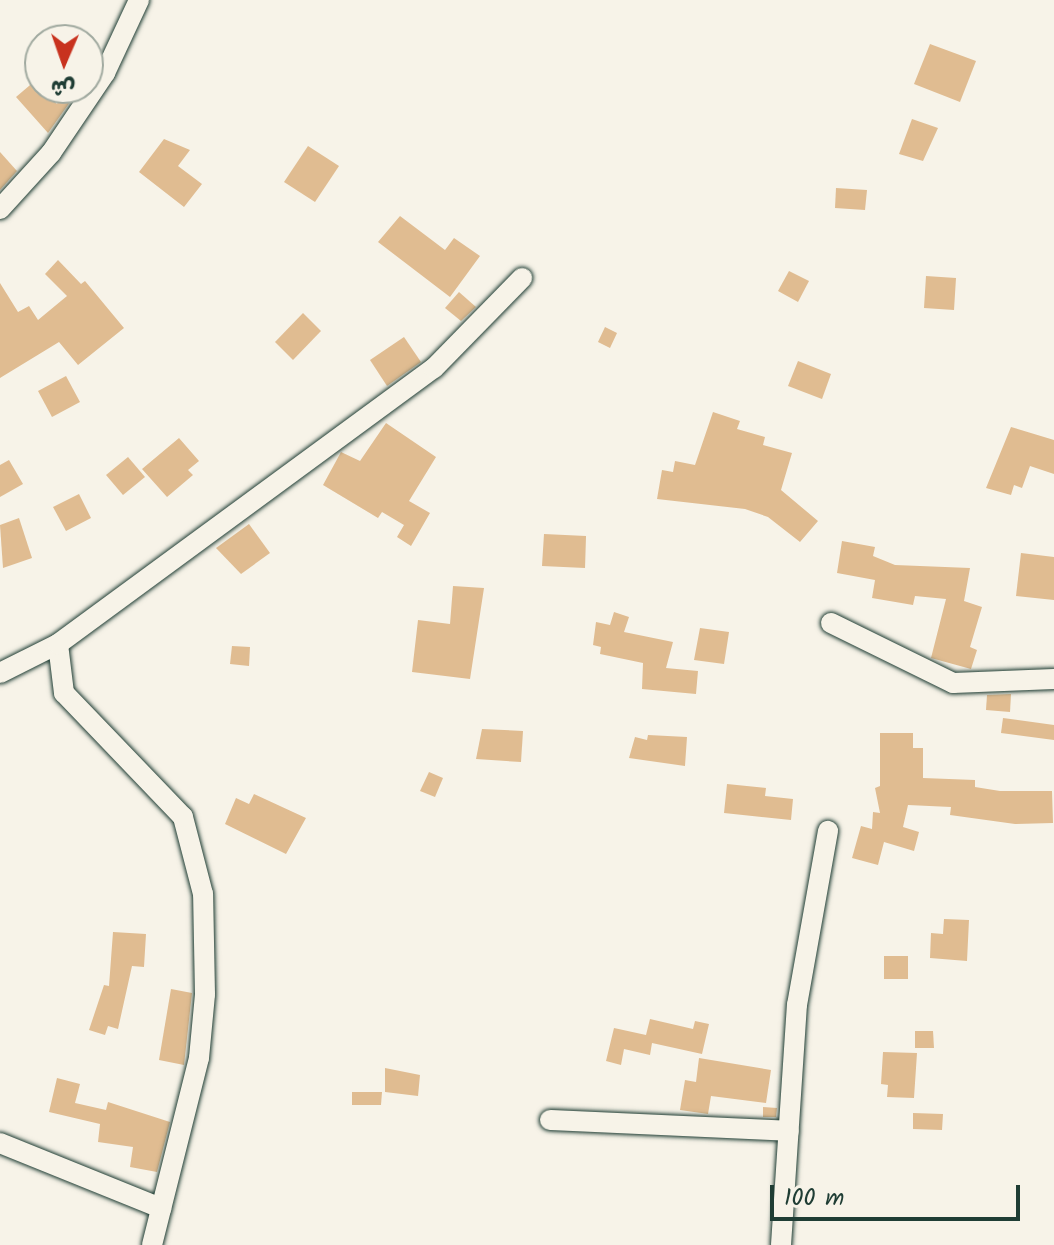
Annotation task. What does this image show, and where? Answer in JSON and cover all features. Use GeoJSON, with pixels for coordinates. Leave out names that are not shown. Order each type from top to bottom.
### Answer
{"type":"FeatureCollection","features":[{"type":"Feature","properties":{"kind":"street"},"geometry":{"type":"LineString","coordinates":[[0,209],[51,153],[105,73],[139,0]]}},
{"type":"Feature","properties":{"kind":"street"},"geometry":{"type":"LineString","coordinates":[[0,673],[58,644],[434,368],[522,278]]}},
{"type":"Feature","properties":{"kind":"street"},"geometry":{"type":"LineString","coordinates":[[831,623],[953,683],[1054,679]]}},
{"type":"Feature","properties":{"kind":"street"},"geometry":{"type":"LineString","coordinates":[[58,644],[64,693],[183,817],[203,894],[205,994],[199,1058],[152,1245]]}},
{"type":"Feature","properties":{"kind":"street"},"geometry":{"type":"LineString","coordinates":[[781,1245],[797,1005],[828,831]]}},
{"type":"Feature","properties":{"kind":"street"},"geometry":{"type":"LineString","coordinates":[[550,1120],[789,1131]]}},
{"type":"Feature","properties":{"kind":"street"},"geometry":{"type":"LineString","coordinates":[[0,1143],[161,1208]]}},
{"type":"Feature","properties":{"kind":"building"},"geometry":{"type":"Polygon","coordinates":[[[930,44],[976,61],[960,102],[914,84],[930,44]]]}},
{"type":"Feature","properties":{"kind":"building"},"geometry":{"type":"Polygon","coordinates":[[[24,90],[24,104],[69,104],[48,133],[16,97],[24,90]]]}},
{"type":"Feature","properties":{"kind":"building"},"geometry":{"type":"Polygon","coordinates":[[[912,119],[938,128],[923,161],[899,154],[912,119]]]}},
{"type":"Feature","properties":{"kind":"building"},"geometry":{"type":"Polygon","coordinates":[[[164,139],[190,150],[178,166],[202,184],[184,207],[139,172],[164,139]]]}},
{"type":"Feature","properties":{"kind":"building"},"geometry":{"type":"Polygon","coordinates":[[[308,146],[339,166],[315,202],[284,182],[308,146]]]}},
{"type":"Feature","properties":{"kind":"building"},"geometry":{"type":"Polygon","coordinates":[[[0,152],[17,171],[0,190],[0,152]]]}},
{"type":"Feature","properties":{"kind":"building"},"geometry":{"type":"Polygon","coordinates":[[[836,188],[867,190],[865,210],[835,208],[836,188]]]}},
{"type":"Feature","properties":{"kind":"building"},"geometry":{"type":"Polygon","coordinates":[[[400,216],[445,250],[454,238],[480,256],[450,297],[378,242],[400,216]]]}},
{"type":"Feature","properties":{"kind":"building"},"geometry":{"type":"Polygon","coordinates":[[[58,260],[81,284],[85,281],[124,328],[78,365],[59,342],[0,378],[0,283],[18,312],[29,306],[38,320],[67,296],[45,274],[58,260]]]}},
{"type":"Feature","properties":{"kind":"building"},"geometry":{"type":"Polygon","coordinates":[[[789,271],[809,281],[798,302],[778,291],[789,271]]]}},
{"type":"Feature","properties":{"kind":"building"},"geometry":{"type":"Polygon","coordinates":[[[926,276],[956,278],[954,310],[924,308],[926,276]]]}},
{"type":"Feature","properties":{"kind":"building"},"geometry":{"type":"Polygon","coordinates":[[[459,292],[476,307],[461,321],[445,308],[459,292]]]}},
{"type":"Feature","properties":{"kind":"building"},"geometry":{"type":"Polygon","coordinates":[[[303,313],[321,331],[293,360],[275,342],[303,313]]]}},
{"type":"Feature","properties":{"kind":"building"},"geometry":{"type":"Polygon","coordinates":[[[605,327],[617,333],[610,348],[598,342],[605,327]]]}},
{"type":"Feature","properties":{"kind":"building"},"geometry":{"type":"Polygon","coordinates":[[[404,337],[421,362],[387,386],[370,360],[404,337]]]}},
{"type":"Feature","properties":{"kind":"building"},"geometry":{"type":"Polygon","coordinates":[[[798,361],[831,374],[822,399],[788,386],[798,361]]]}},
{"type":"Feature","properties":{"kind":"building"},"geometry":{"type":"Polygon","coordinates":[[[66,376],[80,402],[52,417],[38,391],[66,376]]]}},
{"type":"Feature","properties":{"kind":"building"},"geometry":{"type":"Polygon","coordinates":[[[713,412],[740,421],[737,429],[765,437],[763,445],[792,453],[781,490],[818,521],[800,542],[768,517],[745,509],[657,499],[662,470],[673,472],[675,461],[695,465],[713,412]]]}},
{"type":"Feature","properties":{"kind":"building"},"geometry":{"type":"Polygon","coordinates":[[[386,423],[436,457],[409,501],[430,513],[411,546],[397,537],[404,525],[382,512],[378,518],[323,485],[341,452],[360,461],[386,423]]]}},
{"type":"Feature","properties":{"kind":"building"},"geometry":{"type":"Polygon","coordinates":[[[1011,427],[1054,440],[1054,474],[1030,466],[1022,488],[1014,485],[1011,495],[986,488],[1011,427]]]}},
{"type":"Feature","properties":{"kind":"building"},"geometry":{"type":"Polygon","coordinates":[[[179,438],[199,461],[188,470],[193,475],[167,497],[142,469],[179,438]]]}},
{"type":"Feature","properties":{"kind":"building"},"geometry":{"type":"Polygon","coordinates":[[[128,457],[145,477],[123,495],[106,475],[128,457]]]}},
{"type":"Feature","properties":{"kind":"building"},"geometry":{"type":"Polygon","coordinates":[[[9,460],[23,484],[0,497],[0,465],[9,460]]]}},
{"type":"Feature","properties":{"kind":"building"},"geometry":{"type":"Polygon","coordinates":[[[79,494],[91,518],[66,531],[53,507],[79,494]]]}},
{"type":"Feature","properties":{"kind":"building"},"geometry":{"type":"Polygon","coordinates":[[[19,518],[32,558],[3,568],[0,525],[19,518]]]}},
{"type":"Feature","properties":{"kind":"building"},"geometry":{"type":"Polygon","coordinates":[[[249,524],[270,553],[241,574],[216,548],[249,524]]]}},
{"type":"Feature","properties":{"kind":"building"},"geometry":{"type":"Polygon","coordinates":[[[544,534],[586,536],[585,568],[542,566],[544,534]]]}},
{"type":"Feature","properties":{"kind":"building"},"geometry":{"type":"Polygon","coordinates":[[[842,541],[875,547],[873,556],[895,565],[970,568],[964,601],[982,607],[970,647],[977,650],[971,669],[931,658],[946,599],[915,596],[913,605],[872,598],[875,580],[837,573],[842,541]]]}},
{"type":"Feature","properties":{"kind":"building"},"geometry":{"type":"Polygon","coordinates":[[[1021,553],[1054,557],[1054,600],[1016,596],[1021,553]]]}},
{"type":"Feature","properties":{"kind":"building"},"geometry":{"type":"Polygon","coordinates":[[[453,586],[484,588],[470,679],[412,672],[418,620],[450,624],[453,586]]]}},
{"type":"Feature","properties":{"kind":"building"},"geometry":{"type":"Polygon","coordinates":[[[614,612],[629,617],[624,632],[673,642],[666,668],[698,671],[696,694],[642,689],[643,663],[600,654],[601,647],[593,645],[596,622],[610,625],[614,612]]]}},
{"type":"Feature","properties":{"kind":"building"},"geometry":{"type":"Polygon","coordinates":[[[700,628],[729,632],[724,664],[694,660],[700,628]]]}},
{"type":"Feature","properties":{"kind":"building"},"geometry":{"type":"Polygon","coordinates":[[[232,646],[250,647],[249,666],[230,664],[232,646]]]}},
{"type":"Feature","properties":{"kind":"building"},"geometry":{"type":"Polygon","coordinates":[[[1011,694],[1010,712],[986,710],[987,695],[1011,694]]]}},
{"type":"Feature","properties":{"kind":"building"},"geometry":{"type":"Polygon","coordinates":[[[1003,718],[1054,725],[1054,740],[1001,733],[1003,718]]]}},
{"type":"Feature","properties":{"kind":"building"},"geometry":{"type":"Polygon","coordinates":[[[482,729],[523,731],[521,762],[476,759],[482,729]]]}},
{"type":"Feature","properties":{"kind":"building"},"geometry":{"type":"Polygon","coordinates":[[[880,733],[913,733],[913,748],[923,748],[923,778],[975,780],[975,787],[1000,791],[1052,791],[1053,823],[1015,824],[950,815],[951,807],[908,805],[903,827],[919,832],[914,851],[884,842],[878,865],[852,858],[861,826],[872,829],[873,812],[880,813],[875,788],[880,786],[880,733]]]}},
{"type":"Feature","properties":{"kind":"building"},"geometry":{"type":"Polygon","coordinates":[[[648,735],[687,737],[685,766],[629,758],[635,737],[647,740],[648,735]]]}},
{"type":"Feature","properties":{"kind":"building"},"geometry":{"type":"Polygon","coordinates":[[[429,772],[443,778],[435,797],[420,791],[429,772]]]}},
{"type":"Feature","properties":{"kind":"building"},"geometry":{"type":"Polygon","coordinates":[[[727,784],[766,788],[765,796],[793,799],[791,820],[724,813],[727,784]]]}},
{"type":"Feature","properties":{"kind":"building"},"geometry":{"type":"Polygon","coordinates":[[[254,794],[306,818],[286,854],[225,824],[236,798],[249,804],[254,794]]]}},
{"type":"Feature","properties":{"kind":"building"},"geometry":{"type":"Polygon","coordinates":[[[944,919],[969,920],[967,961],[930,958],[931,933],[943,934],[944,919]]]}},
{"type":"Feature","properties":{"kind":"building"},"geometry":{"type":"Polygon","coordinates":[[[113,932],[146,934],[144,967],[132,966],[118,1029],[108,1026],[105,1035],[89,1030],[104,985],[109,986],[113,932]]]}},
{"type":"Feature","properties":{"kind":"building"},"geometry":{"type":"Polygon","coordinates":[[[884,956],[908,956],[908,979],[884,979],[884,956]]]}},
{"type":"Feature","properties":{"kind":"building"},"geometry":{"type":"Polygon","coordinates":[[[171,989],[192,993],[184,1065],[159,1060],[171,989]]]}},
{"type":"Feature","properties":{"kind":"building"},"geometry":{"type":"Polygon","coordinates":[[[650,1019],[693,1029],[695,1021],[709,1024],[702,1054],[652,1043],[650,1055],[624,1049],[621,1065],[606,1061],[614,1028],[646,1035],[650,1019]]]}},
{"type":"Feature","properties":{"kind":"building"},"geometry":{"type":"Polygon","coordinates":[[[915,1031],[933,1031],[934,1048],[915,1048],[915,1031]]]}},
{"type":"Feature","properties":{"kind":"building"},"geometry":{"type":"Polygon","coordinates":[[[883,1052],[917,1053],[914,1098],[887,1097],[888,1085],[881,1084],[883,1052]]]}},
{"type":"Feature","properties":{"kind":"building"},"geometry":{"type":"Polygon","coordinates":[[[699,1058],[771,1070],[766,1103],[711,1096],[708,1114],[680,1110],[685,1080],[696,1082],[699,1058]]]}},
{"type":"Feature","properties":{"kind":"building"},"geometry":{"type":"Polygon","coordinates":[[[385,1068],[420,1075],[418,1096],[385,1092],[385,1068]]]}},
{"type":"Feature","properties":{"kind":"building"},"geometry":{"type":"Polygon","coordinates":[[[57,1078],[80,1084],[75,1103],[106,1110],[108,1102],[170,1122],[157,1172],[130,1167],[133,1147],[98,1142],[100,1124],[49,1112],[57,1078]]]}},
{"type":"Feature","properties":{"kind":"building"},"geometry":{"type":"Polygon","coordinates":[[[352,1092],[382,1092],[381,1105],[352,1105],[352,1092]]]}},
{"type":"Feature","properties":{"kind":"building"},"geometry":{"type":"Polygon","coordinates":[[[763,1107],[777,1108],[776,1117],[763,1117],[763,1107]]]}},
{"type":"Feature","properties":{"kind":"building"},"geometry":{"type":"Polygon","coordinates":[[[913,1113],[943,1114],[942,1130],[913,1129],[913,1113]]]}}]}
